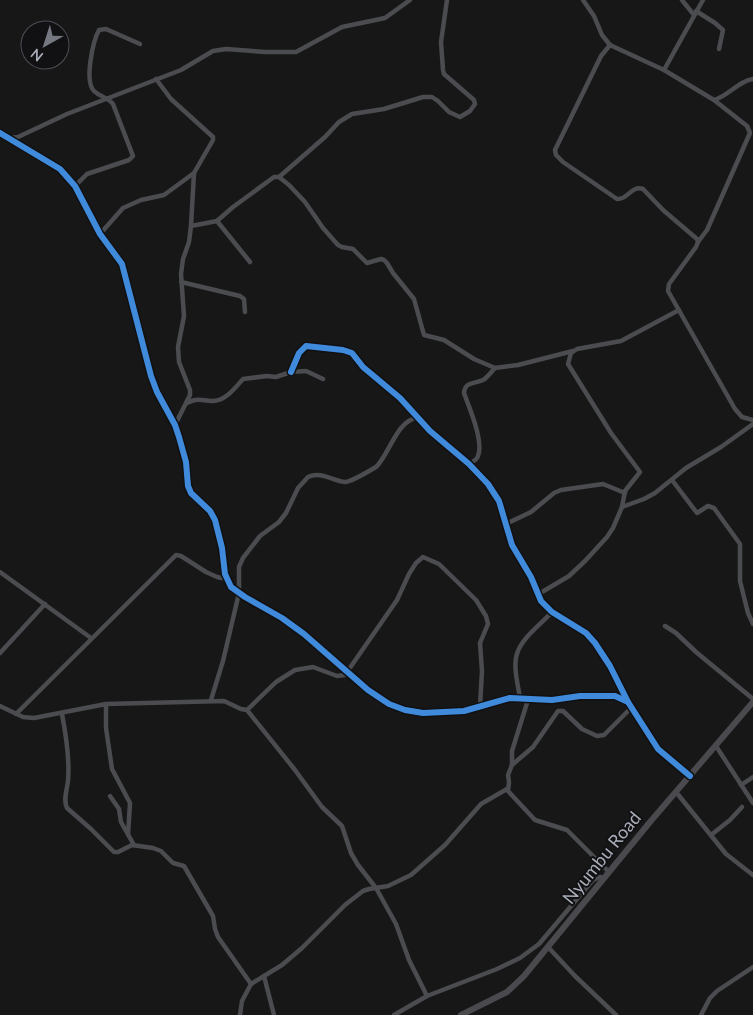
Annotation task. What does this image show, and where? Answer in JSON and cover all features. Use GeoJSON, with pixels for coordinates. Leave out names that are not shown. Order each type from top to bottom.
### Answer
{"type":"FeatureCollection","features":[{"type":"Feature","properties":{"kind":"street"},"geometry":{"type":"LineString","coordinates":[[8,138],[22,135],[67,114],[181,70],[219,50],[290,53],[300,51],[337,30],[385,18],[410,0]]}},
{"type":"Feature","properties":{"kind":"street"},"geometry":{"type":"LineString","coordinates":[[191,226],[217,221],[274,177],[279,177],[325,137],[339,122],[352,114],[384,109],[423,97],[432,97],[453,115],[460,117],[470,111],[475,104],[474,100],[444,74],[443,70],[441,48],[446,0]]}},
{"type":"Feature","properties":{"kind":"street"},"geometry":{"type":"LineString","coordinates":[[583,0],[594,16],[602,35],[610,45],[664,70],[714,100],[747,126],[750,133],[707,230],[670,284],[668,291],[735,409],[742,417],[753,420]]}},
{"type":"Feature","properties":{"kind":"street"},"geometry":{"type":"LineString","coordinates":[[682,0],[695,13],[715,23],[723,30],[719,49]]}},
{"type":"Feature","properties":{"kind":"street"},"geometry":{"type":"LineString","coordinates":[[664,70],[703,0]]}},
{"type":"Feature","properties":{"kind":"street"},"geometry":{"type":"LineString","coordinates":[[74,186],[88,174],[129,160],[134,156],[113,104],[107,98],[94,91],[90,82],[90,70],[96,36],[99,30],[106,29],[140,44]]}},
{"type":"Feature","properties":{"kind":"street"},"geometry":{"type":"LineString","coordinates":[[610,45],[601,56],[555,150],[556,155],[617,199],[623,198],[638,187],[643,189],[663,210],[694,234],[698,242]]}},
{"type":"Feature","properties":{"kind":"street"},"geometry":{"type":"LineString","coordinates":[[100,234],[123,208],[141,200],[164,195],[194,173],[213,140],[213,137],[171,99],[156,79]]}},
{"type":"Feature","properties":{"kind":"street"},"geometry":{"type":"LineString","coordinates":[[714,100],[724,97],[744,82],[753,79]]}},
{"type":"Feature","properties":{"kind":"street"},"geometry":{"type":"LineString","coordinates":[[0,133],[60,169],[74,186],[100,234],[122,264],[151,376],[157,392],[175,425],[186,462],[188,486],[191,493],[210,511],[215,520],[227,580],[232,587],[304,634],[378,698],[405,710],[436,714],[464,711],[510,698],[562,700],[580,696],[605,695],[615,696],[630,704]]}},
{"type":"Feature","properties":{"kind":"street"},"geometry":{"type":"LineString","coordinates":[[175,425],[187,403],[190,390],[179,362],[178,347],[184,316],[181,282],[183,259],[191,226],[194,173]]}},
{"type":"Feature","properties":{"kind":"street"},"geometry":{"type":"LineString","coordinates":[[279,177],[305,202],[323,228],[340,246],[353,249],[367,263],[381,259],[387,263],[414,299],[424,335],[444,340],[474,360],[494,368],[518,365],[573,350],[621,341],[679,310]]}},
{"type":"Feature","properties":{"kind":"street"},"geometry":{"type":"LineString","coordinates":[[217,221],[250,262]]}},
{"type":"Feature","properties":{"kind":"street"},"geometry":{"type":"LineString","coordinates":[[181,282],[240,296],[244,299],[245,312]]}},
{"type":"Feature","properties":{"kind":"street"},"geometry":{"type":"LineString","coordinates":[[292,372],[299,353],[306,346],[349,351],[366,370],[408,406],[438,439],[469,464],[488,484],[499,501],[512,545],[531,577],[541,602],[552,612],[586,633],[610,666],[658,750],[690,776]]}},
{"type":"Feature","properties":{"kind":"street"},"geometry":{"type":"LineString","coordinates":[[568,364],[573,350]]}},
{"type":"Feature","properties":{"kind":"street"},"geometry":{"type":"LineString","coordinates":[[537,595],[564,580],[585,561],[613,528],[622,507],[625,493],[640,470],[611,433],[561,353]]}},
{"type":"Feature","properties":{"kind":"street"},"geometry":{"type":"LineString","coordinates":[[469,464],[478,456],[478,441],[464,388],[468,384],[485,379],[494,368]]}},
{"type":"Feature","properties":{"kind":"street"},"geometry":{"type":"LineString","coordinates":[[187,403],[199,399],[214,402],[219,400],[228,395],[243,378],[276,377],[292,372],[306,371],[323,379]]}},
{"type":"Feature","properties":{"kind":"street"},"geometry":{"type":"LineString","coordinates":[[211,700],[223,661],[239,593],[239,573],[243,558],[260,536],[286,513],[298,488],[308,477],[317,475],[346,482],[354,480],[378,465],[402,427],[412,418],[417,418]]}},
{"type":"Feature","properties":{"kind":"street"},"geometry":{"type":"LineString","coordinates":[[622,507],[644,499],[686,468],[721,448],[753,424]]}},
{"type":"Feature","properties":{"kind":"street"},"geometry":{"type":"LineString","coordinates":[[672,480],[697,513],[708,506],[714,508],[740,544],[740,581],[748,613],[753,624]]}},
{"type":"Feature","properties":{"kind":"street"},"geometry":{"type":"LineString","coordinates":[[506,524],[531,512],[554,493],[561,490],[603,484],[625,493]]}},
{"type":"Feature","properties":{"kind":"street"},"geometry":{"type":"LineString","coordinates":[[16,714],[176,555],[217,577],[227,580]]}},
{"type":"Feature","properties":{"kind":"street"},"geometry":{"type":"LineString","coordinates":[[247,710],[276,682],[295,670],[313,667],[340,676],[347,673],[397,600],[416,563],[423,557],[439,564],[476,600],[486,616],[488,624],[480,644],[482,672],[480,706]]}},
{"type":"Feature","properties":{"kind":"street"},"geometry":{"type":"LineString","coordinates":[[0,572],[91,638]]}},
{"type":"Feature","properties":{"kind":"street"},"geometry":{"type":"LineString","coordinates":[[0,653],[45,604]]}},
{"type":"Feature","properties":{"kind":"street"},"geometry":{"type":"LineString","coordinates":[[520,698],[516,658],[518,650],[523,642],[552,612]]}},
{"type":"Feature","properties":{"kind":"street"},"geometry":{"type":"LineString","coordinates":[[665,626],[676,633],[752,703]]}},
{"type":"Feature","properties":{"kind":"street"},"geometry":{"type":"LineString","coordinates":[[240,1015],[242,1001],[251,984],[282,965],[302,948],[345,904],[363,891],[388,886],[411,875],[445,845],[481,804],[507,789],[508,775],[512,765],[512,751],[527,698]]}},
{"type":"Feature","properties":{"kind":"street"},"geometry":{"type":"LineString","coordinates":[[0,706],[16,714],[34,718],[106,704],[211,700],[224,701],[247,710],[322,807],[342,826],[351,853],[376,888],[396,924],[412,967],[426,996]]}},
{"type":"Feature","properties":{"kind":"street","name":"Nyumbu Road"},"geometry":{"type":"LineString","coordinates":[[461,1015],[507,992],[524,976],[752,703]]}},
{"type":"Feature","properties":{"kind":"street"},"geometry":{"type":"LineString","coordinates":[[106,704],[106,728],[112,769],[130,803],[128,835]]}},
{"type":"Feature","properties":{"kind":"street"},"geometry":{"type":"LineString","coordinates":[[512,765],[533,747],[558,711],[563,711],[582,729],[597,736],[604,735],[630,704]]}},
{"type":"Feature","properties":{"kind":"street"},"geometry":{"type":"LineString","coordinates":[[62,714],[66,733],[68,781],[64,804],[91,829],[110,851],[118,852],[134,845],[153,848],[161,851],[173,863],[184,866],[212,916],[218,937],[251,984]]}},
{"type":"Feature","properties":{"kind":"street"},"geometry":{"type":"LineString","coordinates":[[716,746],[753,803]]}},
{"type":"Feature","properties":{"kind":"street"},"geometry":{"type":"LineString","coordinates":[[741,785],[753,777]]}},
{"type":"Feature","properties":{"kind":"street"},"geometry":{"type":"LineString","coordinates":[[394,1015],[426,996],[497,969],[520,958],[538,944],[593,880],[607,875],[572,834],[558,826],[535,820],[507,789]]}},
{"type":"Feature","properties":{"kind":"street"},"geometry":{"type":"LineString","coordinates":[[676,792],[735,862],[753,875]]}},
{"type":"Feature","properties":{"kind":"street"},"geometry":{"type":"LineString","coordinates":[[110,796],[118,809],[121,822],[134,845]]}},
{"type":"Feature","properties":{"kind":"street"},"geometry":{"type":"LineString","coordinates":[[711,835],[730,820],[742,807]]}},
{"type":"Feature","properties":{"kind":"street"},"geometry":{"type":"LineString","coordinates":[[548,947],[616,1015]]}},
{"type":"Feature","properties":{"kind":"street"},"geometry":{"type":"LineString","coordinates":[[701,1015],[716,991],[753,967]]}},
{"type":"Feature","properties":{"kind":"street"},"geometry":{"type":"LineString","coordinates":[[264,976],[274,1015]]}},
{"type":"Feature","properties":{"kind":"cycle path"},"geometry":{"type":"LineString","coordinates":[[0,133],[60,169],[75,186],[100,234],[122,264],[151,376],[179,437],[186,462],[188,486],[191,493],[210,511],[215,520],[222,548],[225,574],[231,587],[282,618],[304,634],[368,690],[389,704],[405,710],[423,713],[464,711],[510,698],[552,700],[580,696],[615,696],[628,702],[658,749],[690,776]]}},
{"type":"Feature","properties":{"kind":"cycle path"},"geometry":{"type":"LineString","coordinates":[[291,372],[299,353],[306,346],[343,350],[352,353],[363,367],[400,398],[430,431],[469,464],[488,484],[499,501],[512,545],[531,577],[541,601],[552,612],[586,633],[595,643],[610,666],[628,702]]}}]}
